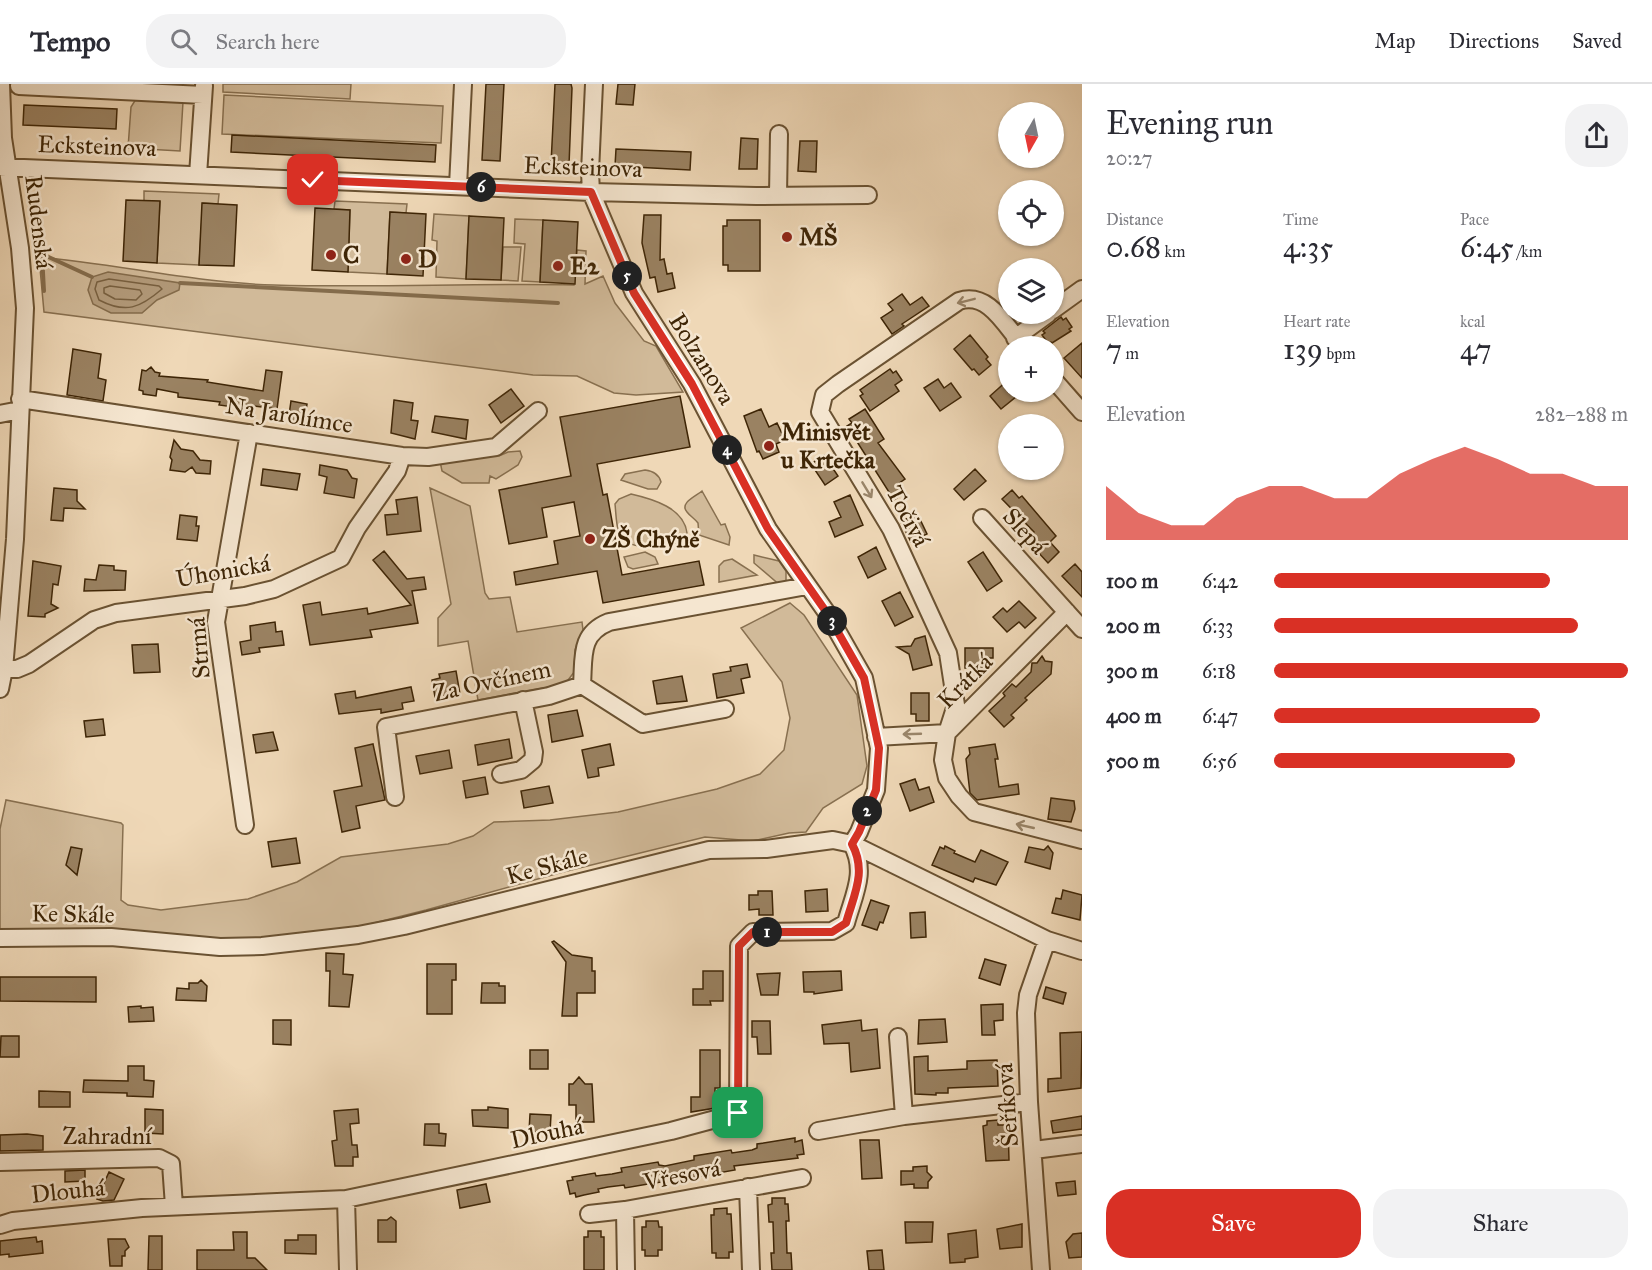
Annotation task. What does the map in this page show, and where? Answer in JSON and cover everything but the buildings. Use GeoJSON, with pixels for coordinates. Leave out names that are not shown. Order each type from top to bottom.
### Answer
{"type":"FeatureCollection","features":[{"type":"Feature","properties":{"kind":"street","name":"Rudenská"},"geometry":{"type":"LineString","coordinates":[[0,689],[4,669],[15,539],[25,308],[20,248],[4,167],[1,84]]}},
{"type":"Feature","properties":{"kind":"street"},"geometry":{"type":"LineString","coordinates":[[458,186],[463,84]]}},
{"type":"Feature","properties":{"kind":"street"},"geometry":{"type":"LineString","coordinates":[[591,192],[594,84]]}},
{"type":"Feature","properties":{"kind":"street"},"geometry":{"type":"LineString","coordinates":[[19,86],[204,89],[198,175]]}},
{"type":"Feature","properties":{"kind":"street"},"geometry":{"type":"LineString","coordinates":[[777,195],[779,134]]}},
{"type":"Feature","properties":{"kind":"street","name":"Ecksteinova"},"geometry":{"type":"LineString","coordinates":[[4,167],[591,192],[868,195]]}},
{"type":"Feature","properties":{"kind":"street","name":"Bolzanova"},"geometry":{"type":"LineString","coordinates":[[591,192],[634,293],[692,384],[768,529],[827,613],[864,678],[879,748],[876,790],[852,844]]}},
{"type":"Feature","properties":{"kind":"street"},"geometry":{"type":"LineString","coordinates":[[1064,302],[1082,289]]}},
{"type":"Feature","properties":{"kind":"street","name":"Točivá"},"geometry":{"type":"LineString","coordinates":[[1014,336],[985,302],[968,298],[838,384],[824,395],[820,412],[891,530],[948,653],[956,705],[947,733],[943,759],[947,778],[974,812],[1082,840]]}},
{"type":"Feature","properties":{"kind":"street"},"geometry":{"type":"LineString","coordinates":[[1025,336],[1038,324]]}},
{"type":"Feature","properties":{"kind":"street"},"geometry":{"type":"LineString","coordinates":[[1064,392],[1082,412]]}},
{"type":"Feature","properties":{"kind":"street","name":"Na Jarolímce"},"geometry":{"type":"LineString","coordinates":[[0,414],[20,405],[249,433],[402,456],[428,457],[496,447],[538,411]]}},
{"type":"Feature","properties":{"kind":"street","name":"Strmá"},"geometry":{"type":"LineString","coordinates":[[245,825],[216,622],[249,433]]}},
{"type":"Feature","properties":{"kind":"street","name":"Úhonická"},"geometry":{"type":"LineString","coordinates":[[4,669],[17,669],[29,664],[94,620],[116,613],[220,601],[274,589],[341,558],[357,528],[397,471],[402,456]]}},
{"type":"Feature","properties":{"kind":"street","name":"Slepá"},"geometry":{"type":"LineString","coordinates":[[982,518],[1082,629]]}},
{"type":"Feature","properties":{"kind":"street","name":"Za Ovčínem"},"geometry":{"type":"LineString","coordinates":[[395,797],[386,727],[549,696],[582,685],[587,637],[598,626],[609,622],[807,586]]}},
{"type":"Feature","properties":{"kind":"street","name":"Krátká"},"geometry":{"type":"LineString","coordinates":[[876,737],[947,733],[1067,612]]}},
{"type":"Feature","properties":{"kind":"street"},"geometry":{"type":"LineString","coordinates":[[582,685],[643,724],[725,709]]}},
{"type":"Feature","properties":{"kind":"street"},"geometry":{"type":"LineString","coordinates":[[501,774],[521,770],[533,760],[534,752],[523,700]]}},
{"type":"Feature","properties":{"kind":"street","name":"Ke Skále"},"geometry":{"type":"LineString","coordinates":[[0,938],[111,937],[220,947],[262,946],[358,935],[404,926],[708,850],[766,849],[833,840],[852,844],[1047,940],[1082,951]]}},
{"type":"Feature","properties":{"kind":"street","name":"Dlouhá"},"geometry":{"type":"LineString","coordinates":[[0,1224],[174,1206],[346,1199],[637,1138],[738,1113],[739,946],[753,932],[832,932],[846,923],[861,869],[859,858],[852,844]]}},
{"type":"Feature","properties":{"kind":"street","name":"Šeříková"},"geometry":{"type":"LineString","coordinates":[[1041,1270],[1029,1102],[1026,1012],[1028,995],[1047,940]]}},
{"type":"Feature","properties":{"kind":"street"},"geometry":{"type":"LineString","coordinates":[[898,1037],[904,1116]]}},
{"type":"Feature","properties":{"kind":"street"},"geometry":{"type":"LineString","coordinates":[[818,1131],[904,1116],[1029,1102]]}},
{"type":"Feature","properties":{"kind":"street"},"geometry":{"type":"LineString","coordinates":[[1034,1150],[1082,1144]]}},
{"type":"Feature","properties":{"kind":"street","name":"Zahradní"},"geometry":{"type":"LineString","coordinates":[[0,1162],[159,1158],[171,1164],[174,1206]]}},
{"type":"Feature","properties":{"kind":"street","name":"Vřesová"},"geometry":{"type":"LineString","coordinates":[[589,1214],[625,1210],[802,1178]]}},
{"type":"Feature","properties":{"kind":"street","name":"Vřesová"},"geometry":{"type":"LineString","coordinates":[[748,1187],[751,1270]]}},
{"type":"Feature","properties":{"kind":"street"},"geometry":{"type":"LineString","coordinates":[[346,1199],[348,1270]]}},
{"type":"Feature","properties":{"kind":"street","name":"Vřesová"},"geometry":{"type":"LineString","coordinates":[[625,1210],[626,1270]]}},
{"type":"Feature","properties":{"kind":"shaded area"},"geometry":{"type":"Polygon","coordinates":[[[223,84],[351,84],[350,99],[223,92],[223,84]]]}},
{"type":"Feature","properties":{"kind":"shaded area"},"geometry":{"type":"Polygon","coordinates":[[[224,95],[443,106],[441,143],[222,134],[224,95]]]}},
{"type":"Feature","properties":{"kind":"shaded area"},"geometry":{"type":"Polygon","coordinates":[[[136,99],[183,102],[180,151],[128,148],[131,107],[136,99]]]}},
{"type":"Feature","properties":{"kind":"shaded area"},"geometry":{"type":"Polygon","coordinates":[[[144,191],[219,194],[218,204],[203,203],[199,265],[157,263],[160,202],[144,201],[144,191]]]}},
{"type":"Feature","properties":{"kind":"shaded area"},"geometry":{"type":"Polygon","coordinates":[[[335,201],[407,204],[406,213],[390,212],[387,274],[348,272],[350,210],[334,209],[335,201]]]}},
{"type":"Feature","properties":{"kind":"shaded area"},"geometry":{"type":"Polygon","coordinates":[[[434,214],[469,216],[466,279],[436,277],[437,241],[432,240],[434,214]]]}},
{"type":"Feature","properties":{"kind":"shaded area"},"geometry":{"type":"Polygon","coordinates":[[[515,219],[543,220],[540,282],[522,281],[525,244],[514,243],[515,219]]]}},
{"type":"Feature","properties":{"kind":"shaded area"},"geometry":{"type":"Polygon","coordinates":[[[503,247],[521,247],[518,281],[501,280],[503,247]]]}},
{"type":"Feature","properties":{"kind":"shaded area"},"geometry":{"type":"Polygon","coordinates":[[[577,250],[586,251],[585,284],[603,276],[615,303],[644,341],[656,346],[683,392],[636,395],[614,393],[577,376],[533,375],[44,312],[39,257],[244,284],[574,285],[577,250]]]}},
{"type":"Feature","properties":{"kind":"shaded area"},"geometry":{"type":"Polygon","coordinates":[[[520,451],[522,457],[518,465],[496,479],[490,476],[489,483],[462,483],[442,471],[440,461],[498,452],[499,456],[508,452],[520,451]]]}},
{"type":"Feature","properties":{"kind":"shaded area"},"geometry":{"type":"Polygon","coordinates":[[[645,470],[659,477],[661,482],[657,489],[648,489],[621,480],[625,474],[645,470]]]}},
{"type":"Feature","properties":{"kind":"shaded area"},"geometry":{"type":"Polygon","coordinates":[[[430,488],[470,506],[485,593],[489,599],[510,597],[517,632],[582,622],[583,630],[575,650],[575,671],[565,684],[478,700],[468,641],[438,646],[438,618],[451,604],[430,488]]]}},
{"type":"Feature","properties":{"kind":"shaded area"},"geometry":{"type":"Polygon","coordinates":[[[702,491],[721,525],[725,524],[730,537],[729,545],[699,535],[698,523],[685,509],[687,503],[702,491]]]}},
{"type":"Feature","properties":{"kind":"shaded area"},"geometry":{"type":"Polygon","coordinates":[[[631,494],[658,502],[674,511],[685,524],[687,533],[677,543],[645,547],[623,539],[618,530],[615,504],[619,499],[631,494]]]}},
{"type":"Feature","properties":{"kind":"shaded area"},"geometry":{"type":"Polygon","coordinates":[[[645,552],[655,557],[658,564],[633,569],[628,567],[624,557],[645,552]]]}},
{"type":"Feature","properties":{"kind":"shaded area"},"geometry":{"type":"Polygon","coordinates":[[[754,555],[779,561],[786,571],[786,582],[781,586],[754,563],[754,555]]]}},
{"type":"Feature","properties":{"kind":"shaded area"},"geometry":{"type":"Polygon","coordinates":[[[732,559],[757,575],[719,582],[719,566],[724,561],[732,559]]]}},
{"type":"Feature","properties":{"kind":"shaded area"},"geometry":{"type":"Polygon","coordinates":[[[790,603],[804,615],[857,695],[867,766],[862,784],[823,808],[806,832],[789,833],[753,841],[705,837],[350,929],[217,943],[0,932],[0,829],[6,800],[121,823],[123,825],[121,900],[128,905],[161,910],[248,899],[297,882],[341,857],[448,844],[473,836],[494,822],[550,820],[618,812],[717,789],[760,774],[784,750],[790,718],[782,682],[741,628],[790,603]]]}},
{"type":"Feature","properties":{"kind":"water"},"geometry":{"type":"Polygon","coordinates":[[[108,272],[180,283],[179,290],[157,300],[142,313],[111,313],[93,304],[88,290],[92,277],[108,272]]]}},
{"type":"Feature","properties":{"kind":"waterway"},"geometry":{"type":"LineString","coordinates":[[31,196],[42,254],[44,291]]}},
{"type":"Feature","properties":{"kind":"waterway"},"geometry":{"type":"LineString","coordinates":[[42,254],[92,277]]}},
{"type":"Feature","properties":{"kind":"waterway"},"geometry":{"type":"LineString","coordinates":[[180,283],[558,303]]}},
{"type":"Feature","properties":{"kind":"place","name":"MŠ"},"geometry":{"type":"Point","coordinates":[787,237]}},
{"type":"Feature","properties":{"kind":"place","name":"C"},"geometry":{"type":"Point","coordinates":[331,255]}},
{"type":"Feature","properties":{"kind":"place","name":"D"},"geometry":{"type":"Point","coordinates":[406,259]}},
{"type":"Feature","properties":{"kind":"place","name":"E2"},"geometry":{"type":"Point","coordinates":[558,266]}},
{"type":"Feature","properties":{"kind":"place","name":"Minisvět u Krtečka"},"geometry":{"type":"Point","coordinates":[769,446]}},
{"type":"Feature","properties":{"kind":"place","name":"ZŠ Chýně"},"geometry":{"type":"Point","coordinates":[590,539]}},
{"type":"Feature","properties":{"kind":"route"},"geometry":{"type":"LineString","coordinates":[[313,180],[591,192],[634,293],[692,384],[768,529],[827,613],[864,678],[879,748],[876,790],[852,844],[859,858],[861,869],[846,923],[832,932],[753,932],[739,946],[738,1113]]}}]}
